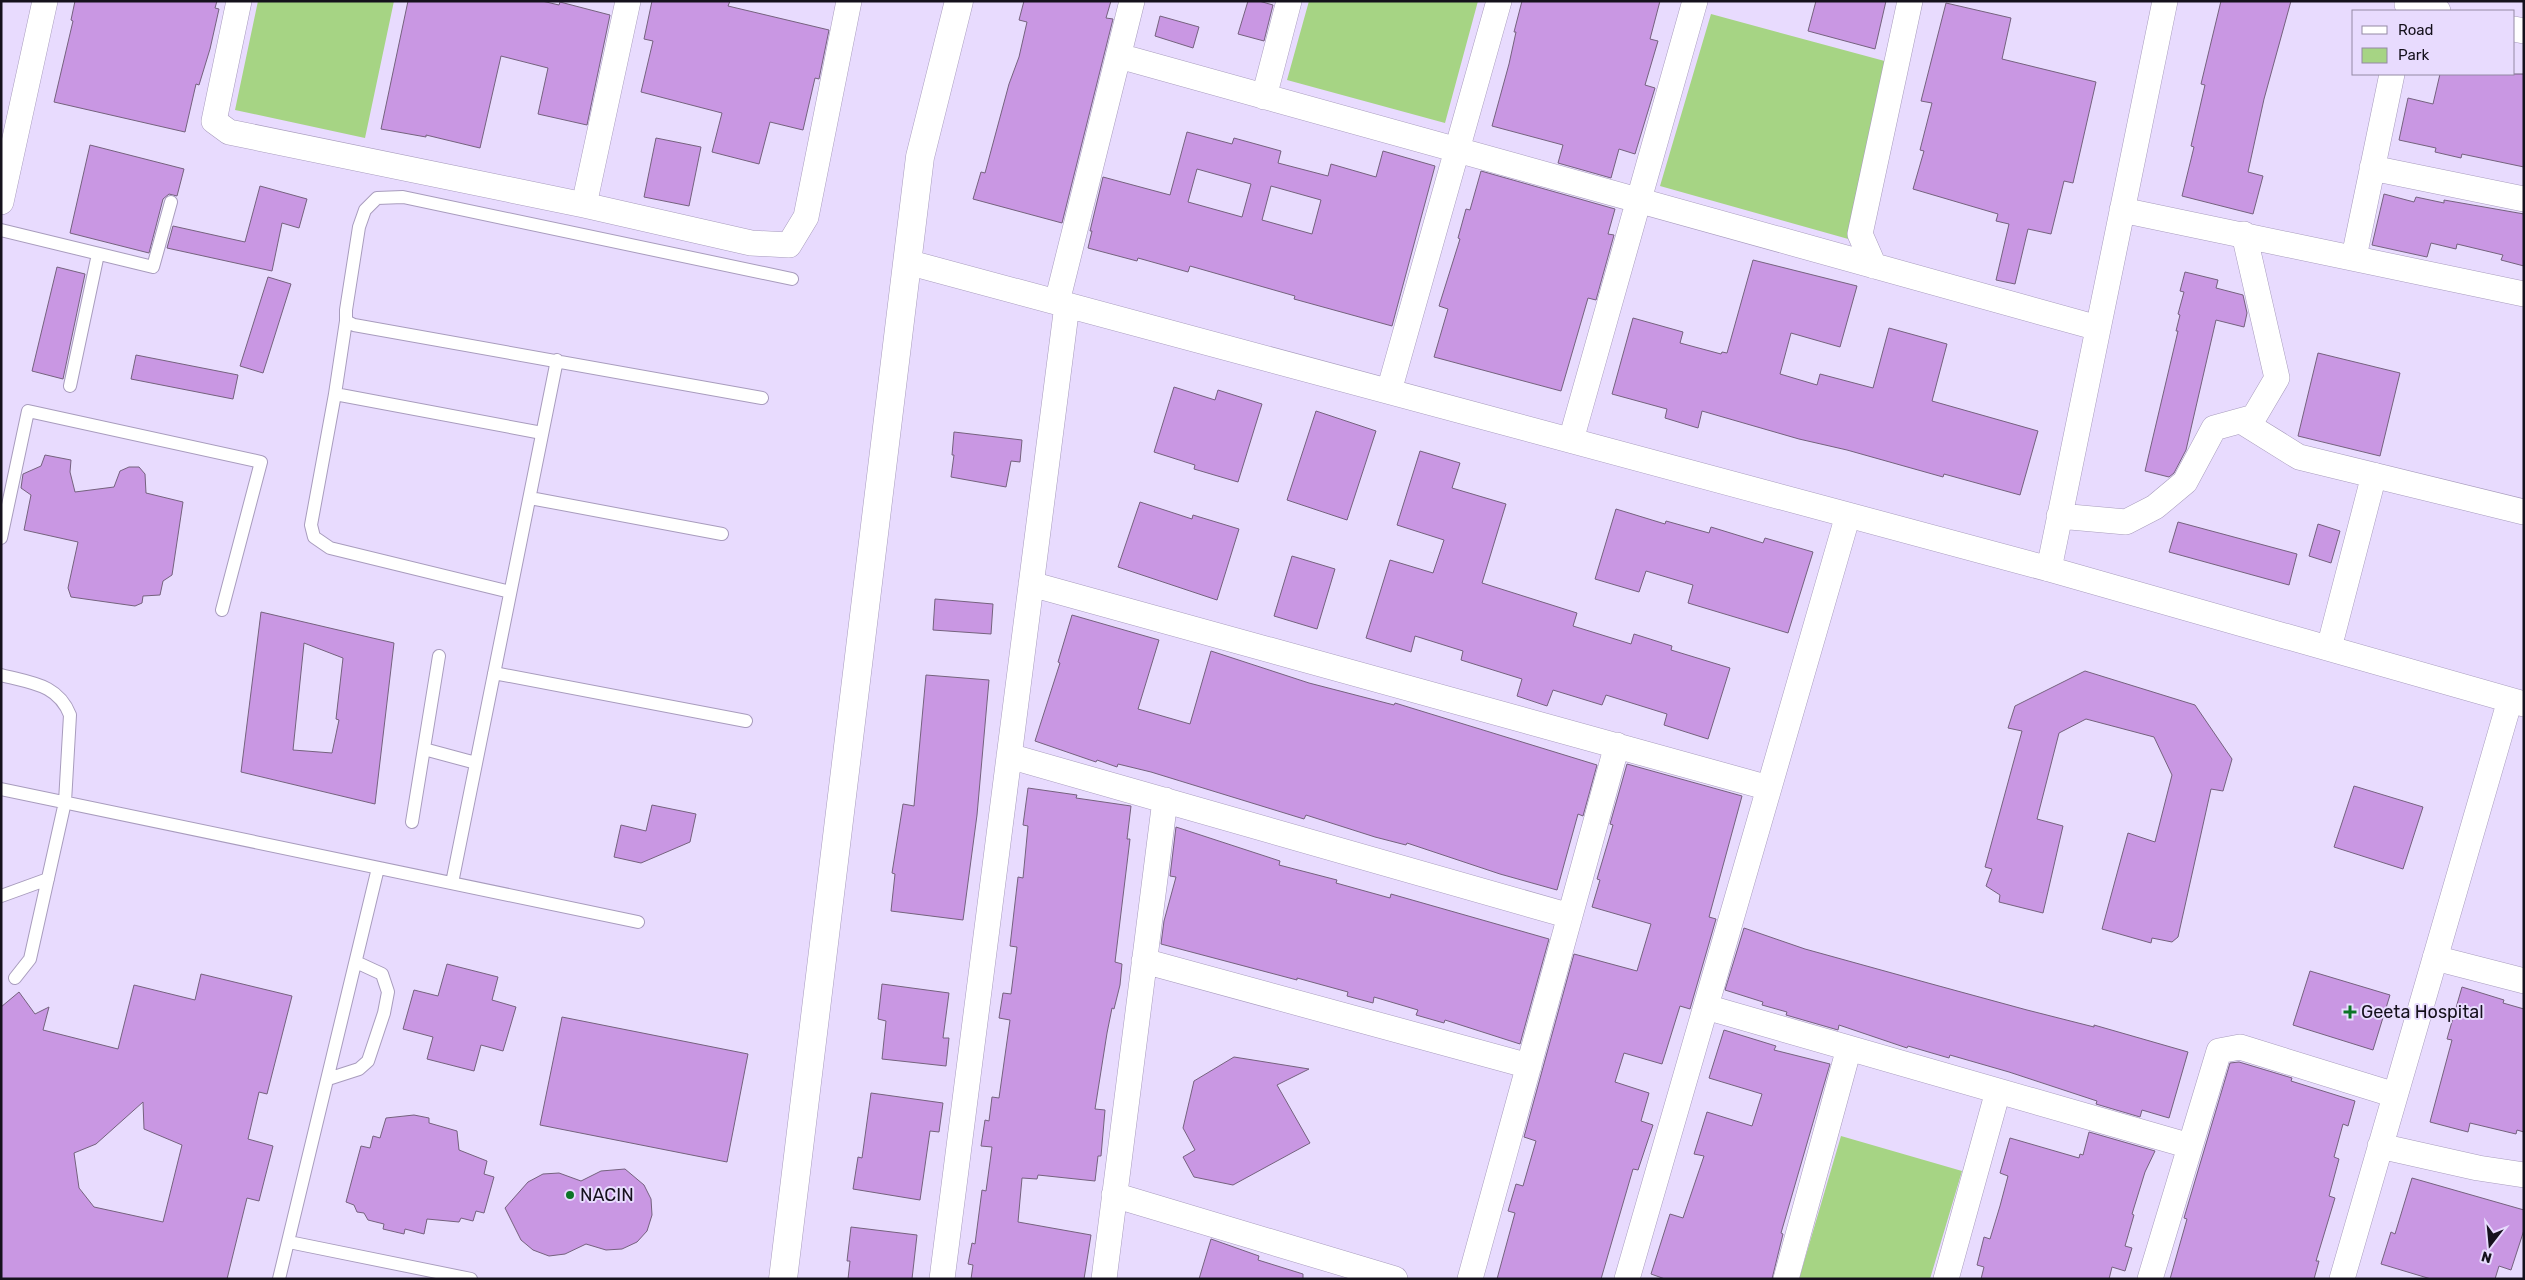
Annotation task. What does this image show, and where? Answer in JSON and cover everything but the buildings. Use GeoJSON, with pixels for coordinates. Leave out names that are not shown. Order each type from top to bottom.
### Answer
{"type":"FeatureCollection","features":[{"type":"Feature","properties":{"kind":"street"},"geometry":{"type":"LineString","coordinates":[[1,202],[45,1]]}},
{"type":"Feature","properties":{"kind":"street"},"geometry":{"type":"LineString","coordinates":[[239,1],[214,121],[220,127],[230,132],[584,205],[750,243],[788,245],[806,217],[849,1]]}},
{"type":"Feature","properties":{"kind":"street"},"geometry":{"type":"LineString","coordinates":[[584,205],[628,1]]}},
{"type":"Feature","properties":{"kind":"street"},"geometry":{"type":"LineString","coordinates":[[783,1279],[920,157],[959,1]]}},
{"type":"Feature","properties":{"kind":"street"},"geometry":{"type":"LineString","coordinates":[[942,1279],[1031,584],[1062,303],[1132,1]]}},
{"type":"Feature","properties":{"kind":"street"},"geometry":{"type":"LineString","coordinates":[[1264,97],[1289,1]]}},
{"type":"Feature","properties":{"kind":"street"},"geometry":{"type":"LineString","coordinates":[[1389,391],[1499,1]]}},
{"type":"Feature","properties":{"kind":"street"},"geometry":{"type":"LineString","coordinates":[[1571,440],[1695,1]]}},
{"type":"Feature","properties":{"kind":"street"},"geometry":{"type":"LineString","coordinates":[[1874,266],[1860,234],[1910,1]]}},
{"type":"Feature","properties":{"kind":"street"},"geometry":{"type":"LineString","coordinates":[[2048,569],[2165,1]]}},
{"type":"Feature","properties":{"kind":"street"},"geometry":{"type":"LineString","coordinates":[[2407,5],[2433,10]]}},
{"type":"Feature","properties":{"kind":"street"},"geometry":{"type":"LineString","coordinates":[[1118,56],[2098,328]]}},
{"type":"Feature","properties":{"kind":"street"},"geometry":{"type":"LineString","coordinates":[[2354,257],[2392,75]]}},
{"type":"Feature","properties":{"kind":"street"},"geometry":{"type":"LineString","coordinates":[[2372,168],[2524,200]]}},
{"type":"Feature","properties":{"kind":"street"},"geometry":{"type":"LineString","coordinates":[[2122,210],[2524,294]]}},
{"type":"Feature","properties":{"kind":"street"},"geometry":{"type":"LineString","coordinates":[[2059,516],[2126,522],[2155,507],[2185,482],[2214,428],[2254,417],[2277,378],[2244,234]]}},
{"type":"Feature","properties":{"kind":"street"},"geometry":{"type":"LineString","coordinates":[[907,262],[1848,514],[2517,702],[2435,958],[2342,1279]]}},
{"type":"Feature","properties":{"kind":"street"},"geometry":{"type":"LineString","coordinates":[[2241,421],[2299,457],[2524,512]]}},
{"type":"Feature","properties":{"kind":"street"},"geometry":{"type":"LineString","coordinates":[[2329,648],[2374,475]]}},
{"type":"Feature","properties":{"kind":"street"},"geometry":{"type":"LineString","coordinates":[[1627,1279],[1848,514]]}},
{"type":"Feature","properties":{"kind":"street"},"geometry":{"type":"LineString","coordinates":[[1031,584],[1769,788]]}},
{"type":"Feature","properties":{"kind":"street"},"geometry":{"type":"LineString","coordinates":[[1470,1279],[1616,745]]}},
{"type":"Feature","properties":{"kind":"street"},"geometry":{"type":"LineString","coordinates":[[1009,756],[1570,916]]}},
{"type":"Feature","properties":{"kind":"street"},"geometry":{"type":"LineString","coordinates":[[1104,1279],[1164,800]]}},
{"type":"Feature","properties":{"kind":"street"},"geometry":{"type":"LineString","coordinates":[[2435,958],[2524,981]]}},
{"type":"Feature","properties":{"kind":"street"},"geometry":{"type":"LineString","coordinates":[[1144,961],[1529,1066]]}},
{"type":"Feature","properties":{"kind":"street"},"geometry":{"type":"LineString","coordinates":[[1706,1007],[2190,1146]]}},
{"type":"Feature","properties":{"kind":"street"},"geometry":{"type":"LineString","coordinates":[[2150,1279],[2219,1051],[2240,1047],[2395,1095]]}},
{"type":"Feature","properties":{"kind":"street"},"geometry":{"type":"LineString","coordinates":[[1786,1279],[1848,1048]]}},
{"type":"Feature","properties":{"kind":"street"},"geometry":{"type":"LineString","coordinates":[[1946,1279],[1998,1091]]}},
{"type":"Feature","properties":{"kind":"street"},"geometry":{"type":"LineString","coordinates":[[2380,1146],[2478,1168],[2524,1175]]}},
{"type":"Feature","properties":{"kind":"street"},"geometry":{"type":"LineString","coordinates":[[1114,1195],[1395,1279]]}},
{"type":"Feature","properties":{"kind":"lane"},"geometry":{"type":"LineString","coordinates":[[510,592],[330,548],[314,537],[311,525],[335,394],[359,227],[365,210],[377,198],[403,197],[792,279]]}},
{"type":"Feature","properties":{"kind":"lane"},"geometry":{"type":"LineString","coordinates":[[1,230],[153,267],[171,202]]}},
{"type":"Feature","properties":{"kind":"lane"},"geometry":{"type":"LineString","coordinates":[[70,386],[98,254]]}},
{"type":"Feature","properties":{"kind":"lane"},"geometry":{"type":"LineString","coordinates":[[346,321],[354,326],[557,360],[762,398]]}},
{"type":"Feature","properties":{"kind":"lane"},"geometry":{"type":"LineString","coordinates":[[452,883],[557,360]]}},
{"type":"Feature","properties":{"kind":"lane"},"geometry":{"type":"LineString","coordinates":[[335,394],[542,433]]}},
{"type":"Feature","properties":{"kind":"lane"},"geometry":{"type":"LineString","coordinates":[[1,538],[28,410],[261,462],[222,610]]}},
{"type":"Feature","properties":{"kind":"lane"},"geometry":{"type":"LineString","coordinates":[[530,498],[722,534]]}},
{"type":"Feature","properties":{"kind":"lane"},"geometry":{"type":"LineString","coordinates":[[412,822],[439,656]]}},
{"type":"Feature","properties":{"kind":"lane"},"geometry":{"type":"LineString","coordinates":[[494,673],[746,722]]}},
{"type":"Feature","properties":{"kind":"lane"},"geometry":{"type":"LineString","coordinates":[[1,675],[52,690],[66,703],[70,715],[65,802],[30,959],[15,978]]}},
{"type":"Feature","properties":{"kind":"lane"},"geometry":{"type":"LineString","coordinates":[[424,749],[476,763]]}},
{"type":"Feature","properties":{"kind":"lane"},"geometry":{"type":"LineString","coordinates":[[1,789],[638,922]]}},
{"type":"Feature","properties":{"kind":"lane"},"geometry":{"type":"LineString","coordinates":[[279,1279],[290,1242],[378,868]]}},
{"type":"Feature","properties":{"kind":"lane"},"geometry":{"type":"LineString","coordinates":[[1,896],[48,879]]}},
{"type":"Feature","properties":{"kind":"lane"},"geometry":{"type":"LineString","coordinates":[[328,1079],[359,1069],[368,1060],[384,1013],[388,992],[382,974],[356,962]]}},
{"type":"Feature","properties":{"kind":"lane"},"geometry":{"type":"LineString","coordinates":[[290,1242],[471,1279]]}},
{"type":"Feature","properties":{"kind":"green space"},"geometry":{"type":"Polygon","coordinates":[[[258,1],[394,1],[365,138],[235,110],[258,1]]]}},
{"type":"Feature","properties":{"kind":"green space"},"geometry":{"type":"Polygon","coordinates":[[[1309,1],[1478,1],[1445,123],[1287,80],[1309,1]]]}},
{"type":"Feature","properties":{"kind":"green space"},"geometry":{"type":"Polygon","coordinates":[[[1711,14],[1892,63],[1859,242],[1660,186],[1711,14]]]}},
{"type":"Feature","properties":{"kind":"green space"},"geometry":{"type":"Polygon","coordinates":[[[1841,1136],[1962,1171],[1930,1279],[1799,1279],[1841,1136]]]}},
{"type":"Feature","properties":{"kind":"place","name":"Geeta Hospital"},"geometry":{"type":"Point","coordinates":[2350,1012]}},
{"type":"Feature","properties":{"kind":"place","name":"NACIN"},"geometry":{"type":"Point","coordinates":[570,1195]}}]}
